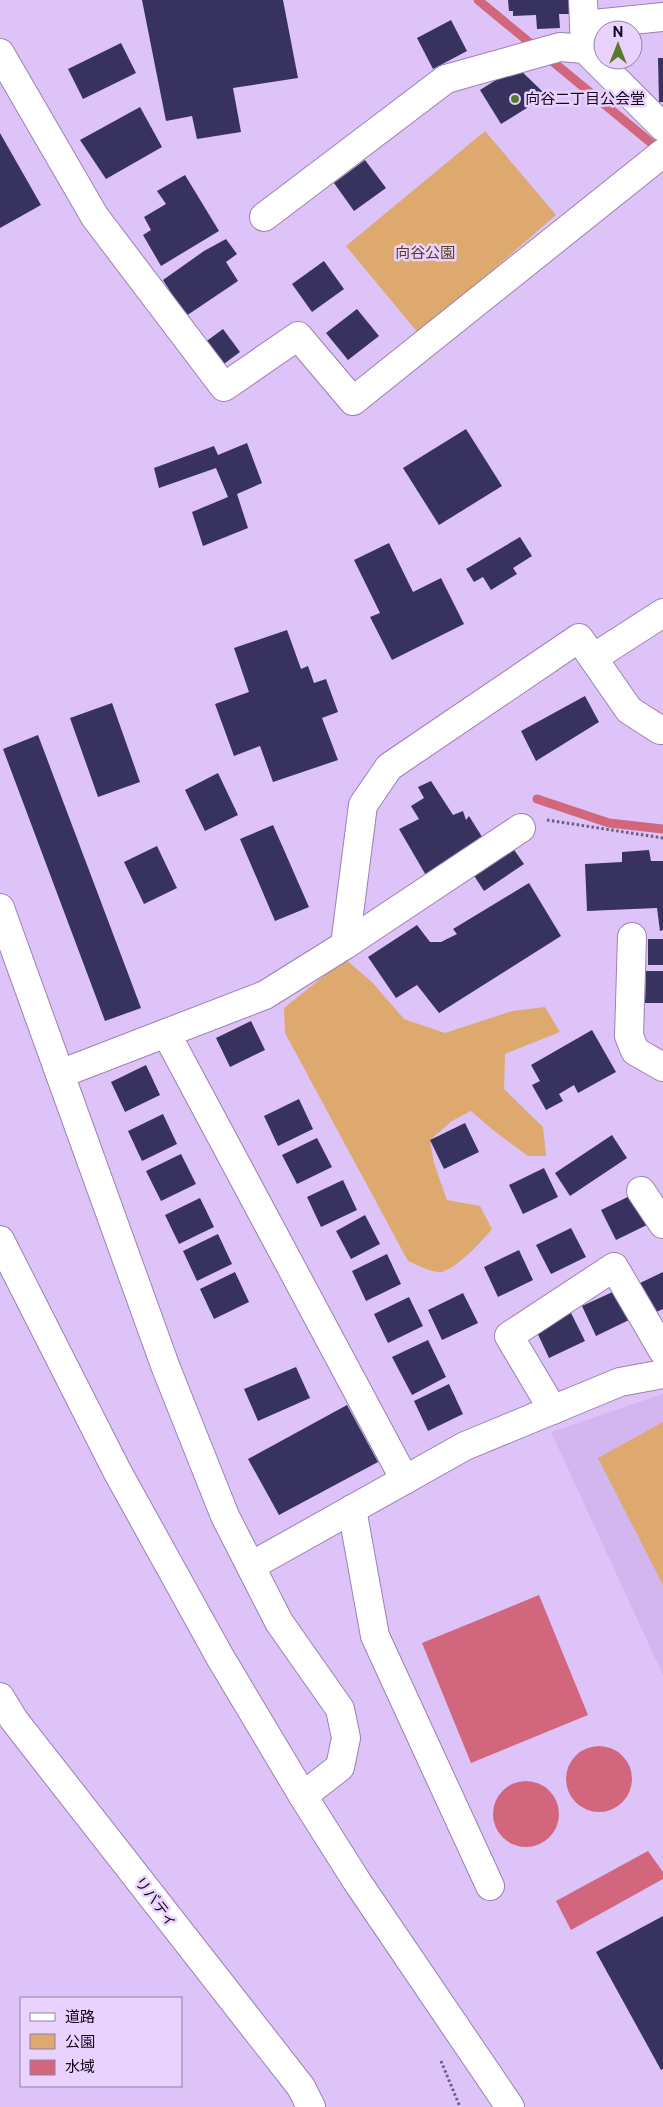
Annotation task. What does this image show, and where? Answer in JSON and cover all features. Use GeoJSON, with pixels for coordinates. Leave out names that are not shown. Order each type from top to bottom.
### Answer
{"type":"FeatureCollection","features":[{"type":"Feature","properties":{"kind":"street"},"geometry":{"type":"LineString","coordinates":[[264,217],[446,79],[532,56],[578,31],[663,17]]}},
{"type":"Feature","properties":{"kind":"street"},"geometry":{"type":"LineString","coordinates":[[578,31],[663,128]]}},
{"type":"Feature","properties":{"kind":"street"},"geometry":{"type":"LineString","coordinates":[[0,53],[95,217],[224,387],[298,336],[353,401],[663,152]]}},
{"type":"Feature","properties":{"kind":"street"},"geometry":{"type":"LineString","coordinates":[[345,944],[363,805],[389,767],[586,648],[663,613]]}},
{"type":"Feature","properties":{"kind":"street"},"geometry":{"type":"LineString","coordinates":[[586,648],[629,710],[660,730],[663,730]]}},
{"type":"Feature","properties":{"kind":"street"},"geometry":{"type":"LineString","coordinates":[[60,1074],[265,994],[345,944],[521,828]]}},
{"type":"Feature","properties":{"kind":"street"},"geometry":{"type":"LineString","coordinates":[[0,908],[166,1368],[225,1516],[279,1622],[340,1709],[346,1738],[340,1767],[303,1796]]}},
{"type":"Feature","properties":{"kind":"street"},"geometry":{"type":"LineString","coordinates":[[632,936],[629,1036],[635,1051],[663,1067]]}},
{"type":"Feature","properties":{"kind":"street"},"geometry":{"type":"LineString","coordinates":[[166,1033],[405,1480]]}},
{"type":"Feature","properties":{"kind":"street"},"geometry":{"type":"LineString","coordinates":[[641,1191],[663,1224]]}},
{"type":"Feature","properties":{"kind":"street"},"geometry":{"type":"LineString","coordinates":[[0,1240],[116,1471],[220,1657],[303,1796],[356,1880],[510,2107]]}},
{"type":"Feature","properties":{"kind":"street"},"geometry":{"type":"LineString","coordinates":[[553,1410],[509,1336],[614,1267],[663,1350]]}},
{"type":"Feature","properties":{"kind":"street"},"geometry":{"type":"LineString","coordinates":[[250,1566],[465,1446],[620,1382],[663,1374]]}},
{"type":"Feature","properties":{"kind":"street"},"geometry":{"type":"LineString","coordinates":[[352,1509],[375,1636],[490,1886]]}},
{"type":"Feature","properties":{"kind":"street","name":"リバティ"},"geometry":{"type":"LineString","coordinates":[[0,1697],[14,1720],[301,2087],[311,2107]]}},
{"type":"Feature","properties":{"kind":"path"},"geometry":{"type":"LineString","coordinates":[[521,828],[534,818],[663,838]]}},
{"type":"Feature","properties":{"kind":"shaded area"},"geometry":{"type":"Polygon","coordinates":[[[663,1394],[663,1675],[551,1432],[663,1394]]]}},
{"type":"Feature","properties":{"kind":"green space","name":"向谷公園"},"geometry":{"type":"Polygon","coordinates":[[[485,131],[556,215],[419,334],[346,246],[485,131]]]}},
{"type":"Feature","properties":{"kind":"green space"},"geometry":{"type":"Polygon","coordinates":[[[345,959],[372,982],[404,1019],[445,1033],[512,1011],[545,1007],[560,1032],[505,1054],[504,1089],[543,1127],[546,1156],[528,1156],[471,1111],[452,1121],[430,1140],[434,1163],[447,1200],[480,1206],[492,1229],[459,1262],[444,1271],[430,1270],[408,1261],[285,1033],[284,1008],[345,959]]]}},
{"type":"Feature","properties":{"kind":"green space"},"geometry":{"type":"Polygon","coordinates":[[[663,1422],[663,1585],[598,1458],[663,1422]]]}},
{"type":"Feature","properties":{"kind":"water"},"geometry":{"type":"Polygon","coordinates":[[[539,1595],[588,1715],[471,1763],[422,1643],[539,1595]]]}},
{"type":"Feature","properties":{"kind":"water"},"geometry":{"type":"Polygon","coordinates":[[[599,1746],[612,1749],[622,1756],[629,1766],[632,1779],[629,1792],[622,1802],[612,1809],[599,1812],[586,1809],[576,1802],[569,1792],[566,1779],[569,1766],[576,1756],[586,1749],[599,1746]]]}},
{"type":"Feature","properties":{"kind":"water"},"geometry":{"type":"Polygon","coordinates":[[[526,1781],[539,1784],[549,1791],[556,1801],[559,1814],[556,1827],[549,1837],[539,1844],[526,1847],[513,1844],[503,1837],[496,1827],[493,1814],[496,1801],[503,1791],[513,1784],[526,1781]]]}},
{"type":"Feature","properties":{"kind":"water"},"geometry":{"type":"Polygon","coordinates":[[[648,1851],[663,1872],[663,1879],[571,1930],[556,1901],[648,1851]]]}},
{"type":"Feature","properties":{"kind":"building"},"geometry":{"type":"Polygon","coordinates":[[[142,0],[283,0],[298,78],[233,88],[241,132],[197,139],[192,116],[166,121],[142,0]]]}},
{"type":"Feature","properties":{"kind":"building"},"geometry":{"type":"Polygon","coordinates":[[[508,0],[571,0],[571,14],[559,14],[560,28],[537,29],[536,15],[513,16],[513,11],[509,11],[508,0]]]}},
{"type":"Feature","properties":{"kind":"building"},"geometry":{"type":"Polygon","coordinates":[[[451,20],[467,51],[433,69],[417,38],[451,20]]]}},
{"type":"Feature","properties":{"kind":"building"},"geometry":{"type":"Polygon","coordinates":[[[121,43],[136,73],[83,99],[68,69],[121,43]]]}},
{"type":"Feature","properties":{"kind":"building"},"geometry":{"type":"Polygon","coordinates":[[[658,58],[663,58],[663,102],[659,102],[658,58]]]}},
{"type":"Feature","properties":{"kind":"building"},"geometry":{"type":"Polygon","coordinates":[[[517,67],[543,92],[538,101],[501,124],[480,90],[517,67]]]}},
{"type":"Feature","properties":{"kind":"building"},"geometry":{"type":"Polygon","coordinates":[[[140,107],[162,147],[106,179],[80,140],[140,107]]]}},
{"type":"Feature","properties":{"kind":"building"},"geometry":{"type":"Polygon","coordinates":[[[0,133],[41,205],[0,228],[0,133]]]}},
{"type":"Feature","properties":{"kind":"building"},"geometry":{"type":"Polygon","coordinates":[[[365,160],[386,188],[354,211],[334,183],[365,160]]]}},
{"type":"Feature","properties":{"kind":"building"},"geometry":{"type":"Polygon","coordinates":[[[185,175],[219,231],[161,266],[143,235],[151,230],[144,217],[166,204],[157,191],[185,175]]]}},
{"type":"Feature","properties":{"kind":"building"},"geometry":{"type":"Polygon","coordinates":[[[226,239],[237,254],[226,262],[238,281],[186,316],[163,280],[204,251],[226,239]]]}},
{"type":"Feature","properties":{"kind":"building"},"geometry":{"type":"Polygon","coordinates":[[[324,261],[344,289],[312,312],[292,284],[324,261]]]}},
{"type":"Feature","properties":{"kind":"building"},"geometry":{"type":"Polygon","coordinates":[[[357,309],[379,336],[348,360],[326,333],[357,309]]]}},
{"type":"Feature","properties":{"kind":"building"},"geometry":{"type":"Polygon","coordinates":[[[223,329],[240,352],[221,366],[204,343],[223,329]]]}},
{"type":"Feature","properties":{"kind":"building"},"geometry":{"type":"Polygon","coordinates":[[[466,429],[502,486],[439,525],[403,468],[466,429]]]}},
{"type":"Feature","properties":{"kind":"building"},"geometry":{"type":"Polygon","coordinates":[[[247,443],[262,483],[237,494],[248,528],[203,546],[192,512],[228,497],[216,468],[159,488],[154,468],[214,446],[218,455],[247,443]]]}},
{"type":"Feature","properties":{"kind":"building"},"geometry":{"type":"Polygon","coordinates":[[[520,537],[532,556],[513,568],[517,574],[491,590],[483,577],[474,582],[466,569],[520,537]]]}},
{"type":"Feature","properties":{"kind":"building"},"geometry":{"type":"Polygon","coordinates":[[[389,543],[413,592],[441,578],[464,624],[392,660],[370,617],[380,613],[354,560],[389,543]]]}},
{"type":"Feature","properties":{"kind":"building"},"geometry":{"type":"Polygon","coordinates":[[[287,630],[301,669],[308,666],[314,683],[326,679],[338,712],[322,718],[338,760],[273,782],[260,746],[234,756],[215,704],[249,692],[234,648],[287,630]]]}},
{"type":"Feature","properties":{"kind":"building"},"geometry":{"type":"Polygon","coordinates":[[[585,696],[599,722],[536,761],[521,731],[585,696]]]}},
{"type":"Feature","properties":{"kind":"building"},"geometry":{"type":"Polygon","coordinates":[[[112,703],[140,782],[98,797],[70,718],[112,703]]]}},
{"type":"Feature","properties":{"kind":"building"},"geometry":{"type":"Polygon","coordinates":[[[38,735],[141,1008],[105,1021],[3,749],[38,735]]]}},
{"type":"Feature","properties":{"kind":"building"},"geometry":{"type":"Polygon","coordinates":[[[218,773],[238,815],[205,831],[185,790],[218,773]]]}},
{"type":"Feature","properties":{"kind":"building"},"geometry":{"type":"Polygon","coordinates":[[[431,781],[453,815],[463,811],[466,820],[469,816],[484,840],[427,877],[399,829],[419,819],[411,806],[424,798],[418,787],[431,781]]]}},
{"type":"Feature","properties":{"kind":"building"},"geometry":{"type":"Polygon","coordinates":[[[273,825],[309,907],[275,921],[240,839],[273,825]]]}},
{"type":"Feature","properties":{"kind":"building"},"geometry":{"type":"Polygon","coordinates":[[[510,844],[524,864],[484,891],[471,871],[510,844]]]}},
{"type":"Feature","properties":{"kind":"building"},"geometry":{"type":"Polygon","coordinates":[[[157,846],[177,888],[144,904],[124,862],[157,846]]]}},
{"type":"Feature","properties":{"kind":"building"},"geometry":{"type":"Polygon","coordinates":[[[649,850],[651,861],[663,861],[663,930],[660,931],[657,908],[587,911],[585,864],[622,862],[622,852],[649,850]]]}},
{"type":"Feature","properties":{"kind":"building"},"geometry":{"type":"Polygon","coordinates":[[[529,883],[561,936],[439,1013],[417,985],[396,998],[368,957],[417,925],[430,942],[441,942],[457,934],[453,929],[529,883]]]}},
{"type":"Feature","properties":{"kind":"building"},"geometry":{"type":"Polygon","coordinates":[[[648,939],[663,939],[663,965],[648,965],[648,939]]]}},
{"type":"Feature","properties":{"kind":"building"},"geometry":{"type":"Polygon","coordinates":[[[646,971],[663,971],[663,1003],[645,1003],[646,971]]]}},
{"type":"Feature","properties":{"kind":"building"},"geometry":{"type":"Polygon","coordinates":[[[251,1021],[265,1050],[230,1067],[216,1038],[251,1021]]]}},
{"type":"Feature","properties":{"kind":"building"},"geometry":{"type":"Polygon","coordinates":[[[592,1030],[616,1072],[578,1093],[574,1085],[559,1094],[563,1101],[546,1110],[532,1085],[540,1081],[531,1065],[592,1030]]]}},
{"type":"Feature","properties":{"kind":"building"},"geometry":{"type":"Polygon","coordinates":[[[146,1065],[160,1095],[125,1112],[111,1082],[146,1065]]]}},
{"type":"Feature","properties":{"kind":"building"},"geometry":{"type":"Polygon","coordinates":[[[299,1099],[313,1129],[278,1146],[264,1116],[299,1099]]]}},
{"type":"Feature","properties":{"kind":"building"},"geometry":{"type":"Polygon","coordinates":[[[163,1114],[177,1144],[142,1161],[128,1131],[163,1114]]]}},
{"type":"Feature","properties":{"kind":"building"},"geometry":{"type":"Polygon","coordinates":[[[465,1123],[479,1152],[444,1169],[430,1140],[465,1123]]]}},
{"type":"Feature","properties":{"kind":"building"},"geometry":{"type":"Polygon","coordinates":[[[612,1135],[627,1158],[570,1196],[555,1173],[612,1135]]]}},
{"type":"Feature","properties":{"kind":"building"},"geometry":{"type":"Polygon","coordinates":[[[317,1138],[332,1167],[297,1184],[282,1155],[317,1138]]]}},
{"type":"Feature","properties":{"kind":"building"},"geometry":{"type":"Polygon","coordinates":[[[181,1154],[196,1184],[161,1201],[146,1171],[181,1154]]]}},
{"type":"Feature","properties":{"kind":"building"},"geometry":{"type":"Polygon","coordinates":[[[544,1168],[558,1197],[523,1214],[509,1185],[544,1168]]]}},
{"type":"Feature","properties":{"kind":"building"},"geometry":{"type":"Polygon","coordinates":[[[343,1180],[357,1210],[321,1227],[307,1197],[343,1180]]]}},
{"type":"Feature","properties":{"kind":"building"},"geometry":{"type":"Polygon","coordinates":[[[636,1193],[651,1223],[616,1240],[601,1210],[636,1193]]]}},
{"type":"Feature","properties":{"kind":"building"},"geometry":{"type":"Polygon","coordinates":[[[200,1198],[214,1227],[179,1244],[165,1215],[200,1198]]]}},
{"type":"Feature","properties":{"kind":"building"},"geometry":{"type":"Polygon","coordinates":[[[365,1215],[380,1244],[351,1259],[336,1231],[365,1215]]]}},
{"type":"Feature","properties":{"kind":"building"},"geometry":{"type":"Polygon","coordinates":[[[571,1228],[586,1257],[551,1274],[536,1245],[571,1228]]]}},
{"type":"Feature","properties":{"kind":"building"},"geometry":{"type":"Polygon","coordinates":[[[218,1234],[232,1264],[197,1281],[183,1251],[218,1234]]]}},
{"type":"Feature","properties":{"kind":"building"},"geometry":{"type":"Polygon","coordinates":[[[519,1250],[533,1280],[498,1297],[484,1267],[519,1250]]]}},
{"type":"Feature","properties":{"kind":"building"},"geometry":{"type":"Polygon","coordinates":[[[387,1254],[401,1284],[366,1301],[352,1271],[387,1254]]]}},
{"type":"Feature","properties":{"kind":"building"},"geometry":{"type":"Polygon","coordinates":[[[235,1272],[249,1302],[214,1319],[200,1289],[235,1272]]]}},
{"type":"Feature","properties":{"kind":"building"},"geometry":{"type":"Polygon","coordinates":[[[663,1272],[663,1309],[654,1313],[640,1283],[663,1272]]]}},
{"type":"Feature","properties":{"kind":"building"},"geometry":{"type":"Polygon","coordinates":[[[617,1290],[631,1319],[596,1336],[582,1306],[617,1290]]]}},
{"type":"Feature","properties":{"kind":"building"},"geometry":{"type":"Polygon","coordinates":[[[463,1293],[478,1323],[442,1340],[428,1310],[463,1293]]]}},
{"type":"Feature","properties":{"kind":"building"},"geometry":{"type":"Polygon","coordinates":[[[409,1297],[423,1326],[388,1343],[374,1314],[409,1297]]]}},
{"type":"Feature","properties":{"kind":"building"},"geometry":{"type":"Polygon","coordinates":[[[570,1311],[585,1341],[549,1358],[535,1328],[570,1311]]]}},
{"type":"Feature","properties":{"kind":"building"},"geometry":{"type":"Polygon","coordinates":[[[428,1340],[446,1377],[412,1395],[392,1357],[428,1340]]]}},
{"type":"Feature","properties":{"kind":"building"},"geometry":{"type":"Polygon","coordinates":[[[296,1367],[310,1398],[258,1421],[244,1389],[296,1367]]]}},
{"type":"Feature","properties":{"kind":"building"},"geometry":{"type":"Polygon","coordinates":[[[449,1384],[463,1414],[428,1431],[414,1401],[449,1384]]]}},
{"type":"Feature","properties":{"kind":"building"},"geometry":{"type":"Polygon","coordinates":[[[347,1405],[378,1462],[279,1515],[248,1459],[347,1405]]]}},
{"type":"Feature","properties":{"kind":"building"},"geometry":{"type":"Polygon","coordinates":[[[663,1916],[663,2069],[661,2070],[596,1952],[663,1916]]]}},
{"type":"Feature","properties":{"kind":"waterway"},"geometry":{"type":"LineString","coordinates":[[478,0],[661,151]]}},
{"type":"Feature","properties":{"kind":"waterway"},"geometry":{"type":"LineString","coordinates":[[537,799],[609,823],[663,829]]}},
{"type":"Feature","properties":{"kind":"place","name":"向谷二丁目公会堂"},"geometry":{"type":"Point","coordinates":[515,99]}}]}
